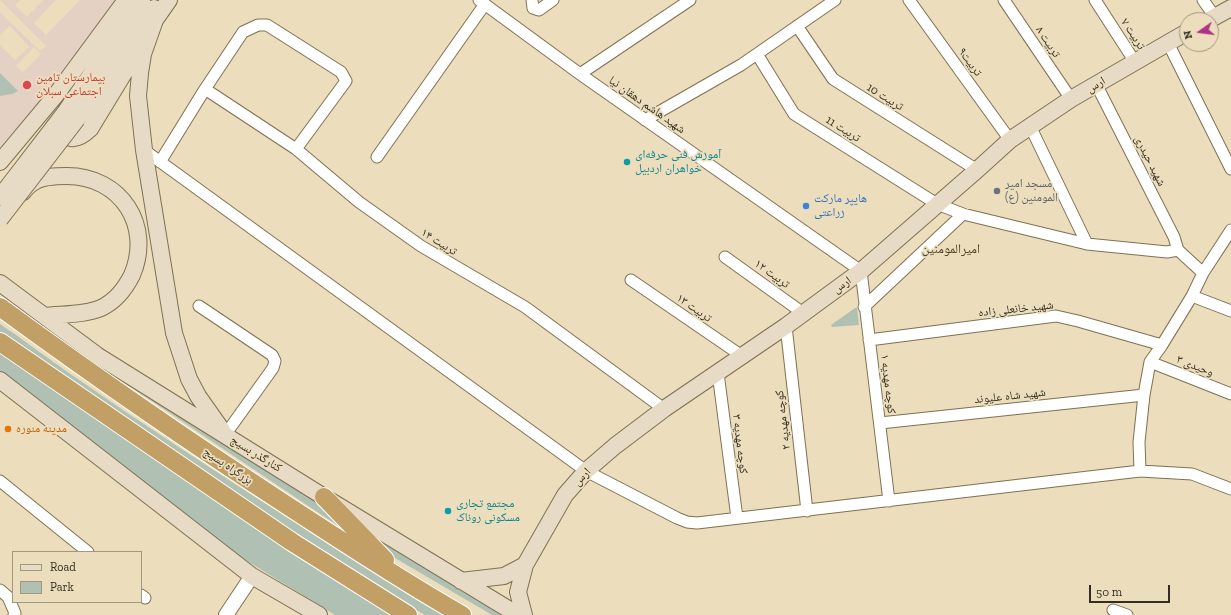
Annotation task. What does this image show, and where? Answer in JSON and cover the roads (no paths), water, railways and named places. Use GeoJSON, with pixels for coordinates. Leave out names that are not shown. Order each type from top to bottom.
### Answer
{"type":"FeatureCollection","features":[{"type":"Feature","properties":{"kind":"highway","name":"بزرگراه بسیج"},"geometry":{"type":"LineString","coordinates":[[0,307],[72,360],[243,476],[406,583],[462,615]]}},
{"type":"Feature","properties":{"kind":"highway"},"geometry":{"type":"LineString","coordinates":[[0,342],[292,542],[408,615]]}},
{"type":"Feature","properties":{"kind":"highway"},"geometry":{"type":"LineString","coordinates":[[324,497],[406,583]]}},
{"type":"Feature","properties":{"kind":"main road"},"geometry":{"type":"LineString","coordinates":[[0,162],[55,96],[126,0]]}},
{"type":"Feature","properties":{"kind":"main road"},"geometry":{"type":"LineString","coordinates":[[0,219],[18,195],[71,115],[142,0]]}},
{"type":"Feature","properties":{"kind":"main road"},"geometry":{"type":"LineString","coordinates":[[0,198],[71,115],[159,0]]}},
{"type":"Feature","properties":{"kind":"main road"},"geometry":{"type":"LineString","coordinates":[[55,96],[50,121],[68,138],[79,138],[85,134],[90,129],[169,0]]}},
{"type":"Feature","properties":{"kind":"main road"},"geometry":{"type":"LineString","coordinates":[[1219,15],[1231,8]]}},
{"type":"Feature","properties":{"kind":"main road"},"geometry":{"type":"LineString","coordinates":[[154,24],[144,54],[140,73],[138,96],[144,150],[174,332],[189,379],[198,396],[225,435]]}},
{"type":"Feature","properties":{"kind":"main road","name":"ارس"},"geometry":{"type":"LineString","coordinates":[[524,615],[518,592],[525,565],[565,496],[586,471],[615,446],[664,409],[786,326],[861,271],[978,170],[1010,140],[1071,99],[1179,37]]}},
{"type":"Feature","properties":{"kind":"main road"},"geometry":{"type":"LineString","coordinates":[[18,195],[34,181],[58,176],[80,176],[105,184],[117,194],[127,206],[135,220],[138,235],[138,253],[135,268],[128,284],[116,299],[101,308],[85,312],[44,316]]}},
{"type":"Feature","properties":{"kind":"main road","name":"کنارگذر بسیج"},"geometry":{"type":"LineString","coordinates":[[0,283],[98,356],[324,497],[518,615]]}},
{"type":"Feature","properties":{"kind":"main road"},"geometry":{"type":"LineString","coordinates":[[0,380],[252,576],[319,615]]}},
{"type":"Feature","properties":{"kind":"main road"},"geometry":{"type":"LineString","coordinates":[[461,581],[504,576],[525,565]]}},
{"type":"Feature","properties":{"kind":"street"},"geometry":{"type":"LineString","coordinates":[[532,0],[533,8],[539,10],[552,0]]}},
{"type":"Feature","properties":{"kind":"street"},"geometry":{"type":"LineString","coordinates":[[580,74],[690,0]]}},
{"type":"Feature","properties":{"kind":"street"},"geometry":{"type":"LineString","coordinates":[[645,120],[741,65],[835,0]]}},
{"type":"Feature","properties":{"kind":"street","name":"تربیت۹"},"geometry":{"type":"LineString","coordinates":[[909,0],[1010,140]]}},
{"type":"Feature","properties":{"kind":"street","name":"تربیت ۸"},"geometry":{"type":"LineString","coordinates":[[1004,0],[1071,99]]}},
{"type":"Feature","properties":{"kind":"street","name":"تربیت ۷"},"geometry":{"type":"LineString","coordinates":[[1095,0],[1135,62]]}},
{"type":"Feature","properties":{"kind":"street"},"geometry":{"type":"LineString","coordinates":[[1203,0],[1209,12]]}},
{"type":"Feature","properties":{"kind":"street"},"geometry":{"type":"LineString","coordinates":[[377,157],[482,2]]}},
{"type":"Feature","properties":{"kind":"street","name":"شهید هاشم دهقان نیا"},"geometry":{"type":"LineString","coordinates":[[482,2],[580,74],[861,271]]}},
{"type":"Feature","properties":{"kind":"street"},"geometry":{"type":"LineString","coordinates":[[160,162],[205,89],[243,32],[258,25],[267,25],[341,72],[346,81],[296,149]]}},
{"type":"Feature","properties":{"kind":"street","name":"تربیت 10"},"geometry":{"type":"LineString","coordinates":[[797,26],[833,79],[978,170]]}},
{"type":"Feature","properties":{"kind":"street"},"geometry":{"type":"LineString","coordinates":[[1168,43],[1231,169]]}},
{"type":"Feature","properties":{"kind":"street","name":"تربیت 11"},"geometry":{"type":"LineString","coordinates":[[757,54],[794,114],[937,204],[963,214],[1087,244],[1167,252],[1178,250]]}},
{"type":"Feature","properties":{"kind":"street","name":"شهید حیدری"},"geometry":{"type":"LineString","coordinates":[[1096,84],[1174,237],[1178,250]]}},
{"type":"Feature","properties":{"kind":"street","name":"تربیت ۱۴"},"geometry":{"type":"LineString","coordinates":[[205,89],[296,149],[359,202],[415,242],[447,263],[524,307],[664,409]]}},
{"type":"Feature","properties":{"kind":"street"},"geometry":{"type":"LineString","coordinates":[[1030,126],[1087,244]]}},
{"type":"Feature","properties":{"kind":"street"},"geometry":{"type":"LineString","coordinates":[[144,150],[586,471],[687,522],[697,523],[807,511],[1140,471],[1192,474],[1231,489]]}},
{"type":"Feature","properties":{"kind":"street"},"geometry":{"type":"LineString","coordinates":[[864,307],[963,214]]}},
{"type":"Feature","properties":{"kind":"street"},"geometry":{"type":"LineString","coordinates":[[1140,471],[1139,442],[1144,395],[1150,362],[1162,345],[1231,230]]}},
{"type":"Feature","properties":{"kind":"street"},"geometry":{"type":"LineString","coordinates":[[1178,250],[1204,273]]}},
{"type":"Feature","properties":{"kind":"street","name":"تربیت ۱۲"},"geometry":{"type":"LineString","coordinates":[[725,257],[803,313]]}},
{"type":"Feature","properties":{"kind":"street","name":"کوچه مهدیه ۱"},"geometry":{"type":"LineString","coordinates":[[861,271],[864,307],[889,501]]}},
{"type":"Feature","properties":{"kind":"street","name":"تربیت ۱۳"},"geometry":{"type":"LineString","coordinates":[[631,280],[742,356]]}},
{"type":"Feature","properties":{"kind":"street"},"geometry":{"type":"LineString","coordinates":[[1192,296],[1231,311]]}},
{"type":"Feature","properties":{"kind":"street"},"geometry":{"type":"LineString","coordinates":[[199,306],[272,355],[275,361],[273,368],[225,435]]}},
{"type":"Feature","properties":{"kind":"street","name":"شهید خانعلی زاده"},"geometry":{"type":"LineString","coordinates":[[869,340],[1056,316],[1162,345]]}},
{"type":"Feature","properties":{"kind":"street","name":"کوچه مهدیه ۲"},"geometry":{"type":"LineString","coordinates":[[786,326],[807,511]]}},
{"type":"Feature","properties":{"kind":"street","name":"وحیدی ۳"},"geometry":{"type":"LineString","coordinates":[[1150,362],[1231,394]]}},
{"type":"Feature","properties":{"kind":"street","name":"کوچه مهدیه ۳"},"geometry":{"type":"LineString","coordinates":[[718,373],[737,518]]}},
{"type":"Feature","properties":{"kind":"street","name":"شهید شاه علیوند"},"geometry":{"type":"LineString","coordinates":[[880,423],[1144,395]]}},
{"type":"Feature","properties":{"kind":"street"},"geometry":{"type":"LineString","coordinates":[[0,481],[87,551]]}},
{"type":"Feature","properties":{"kind":"street"},"geometry":{"type":"LineString","coordinates":[[226,615],[252,576]]}},
{"type":"Feature","properties":{"kind":"street"},"geometry":{"type":"LineString","coordinates":[[0,590],[8,596],[15,613],[14,615]]}},
{"type":"Feature","properties":{"kind":"street"},"geometry":{"type":"LineString","coordinates":[[1113,610],[1127,615]]}},
{"type":"Feature","properties":{"kind":"place","name":"بیمارستان تامین اجتماعی سبلان"},"geometry":{"type":"Point","coordinates":[27,85]}},
{"type":"Feature","properties":{"kind":"place","name":"آموزش فنی حرفه‌ای خواهران اردبیل"},"geometry":{"type":"Point","coordinates":[627,162]}},
{"type":"Feature","properties":{"kind":"place","name":"مسجد امیر المومنین (ع)"},"geometry":{"type":"Point","coordinates":[997,191]}},
{"type":"Feature","properties":{"kind":"place","name":"هایپر مارکت زراعتی"},"geometry":{"type":"Point","coordinates":[806,206]}},
{"type":"Feature","properties":{"kind":"place","name":"مدینه منوره"},"geometry":{"type":"Point","coordinates":[8,429]}},
{"type":"Feature","properties":{"kind":"place","name":"مجتمع تجاری مسکونی روناک"},"geometry":{"type":"Point","coordinates":[448,511]}},
{"type":"Feature","properties":{"kind":"district","name":"امیرالمومنین"},"geometry":{"type":"Point","coordinates":[951,249]}}]}
